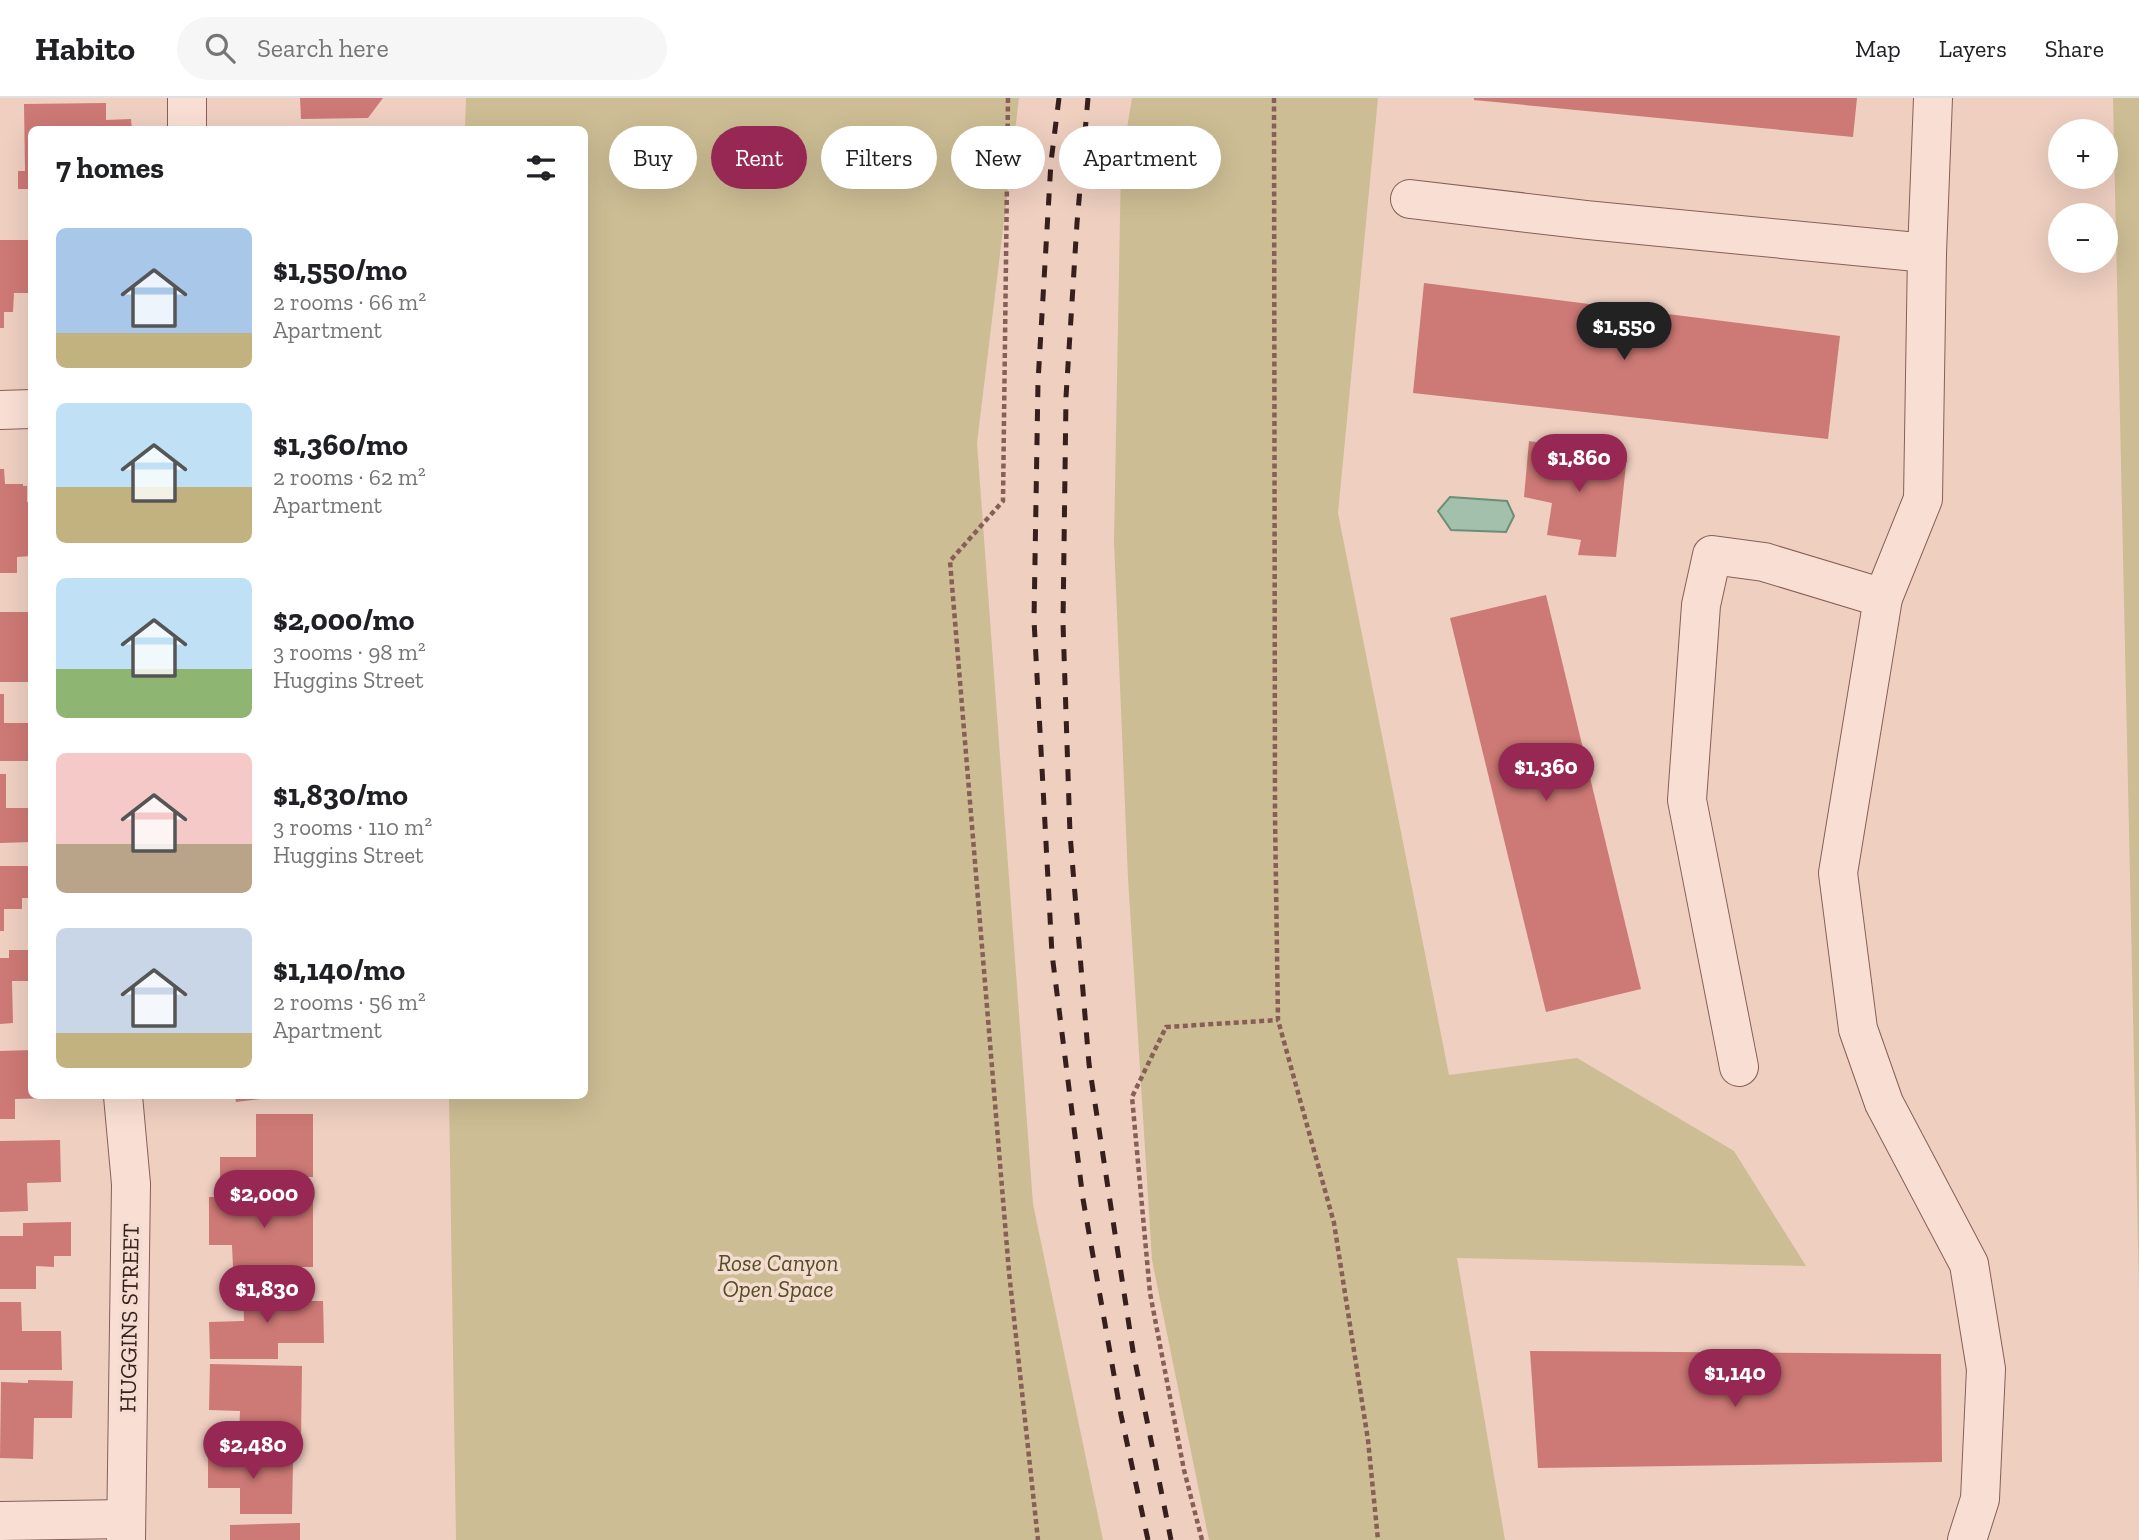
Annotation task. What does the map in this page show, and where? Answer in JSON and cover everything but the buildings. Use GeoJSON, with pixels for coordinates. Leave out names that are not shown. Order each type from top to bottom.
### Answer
{"type":"FeatureCollection","features":[{"type":"Feature","properties":{"kind":"street"},"geometry":{"type":"LineString","coordinates":[[187,98],[187,126]]}},
{"type":"Feature","properties":{"kind":"street"},"geometry":{"type":"LineString","coordinates":[[1933,98],[1927,253],[1923,499],[1883,598],[1838,873],[1858,1029],[1884,1102],[1969,1264],[1986,1369],[1980,1499],[1967,1540]]}},
{"type":"Feature","properties":{"kind":"street"},"geometry":{"type":"LineString","coordinates":[[1410,199],[1587,220],[1927,253]]}},
{"type":"Feature","properties":{"kind":"street"},"geometry":{"type":"LineString","coordinates":[[0,411],[28,409]]}},
{"type":"Feature","properties":{"kind":"street"},"geometry":{"type":"LineString","coordinates":[[1739,1067],[1687,800],[1701,605],[1712,555],[1764,562],[1883,598]]}},
{"type":"Feature","properties":{"kind":"street","name":"HUGGINS STREET"},"geometry":{"type":"LineString","coordinates":[[123,1099],[131,1184],[126,1529]]}},
{"type":"Feature","properties":{"kind":"street"},"geometry":{"type":"LineString","coordinates":[[0,1521],[126,1529]]}},
{"type":"Feature","properties":{"kind":"path"},"geometry":{"type":"LineString","coordinates":[[1008,98],[1003,501],[950,561],[1009,1272],[1038,1540]]}},
{"type":"Feature","properties":{"kind":"path"},"geometry":{"type":"LineString","coordinates":[[1274,98],[1275,816],[1278,1020],[1334,1223],[1368,1440],[1378,1540]]}},
{"type":"Feature","properties":{"kind":"path"},"geometry":{"type":"LineString","coordinates":[[1202,1540],[1184,1470],[1150,1293],[1132,1097],[1166,1027],[1278,1020]]}},
{"type":"Feature","properties":{"kind":"green space","name":"Rose Canyon Open Space"},"geometry":{"type":"Polygon","coordinates":[[[466,98],[1019,98],[1016,126],[951,126],[951,189],[1008,189],[977,443],[1033,1204],[1103,1540],[456,1540],[449,1099],[588,1099],[588,126],[465,126],[466,98]]]}},
{"type":"Feature","properties":{"kind":"green space"},"geometry":{"type":"Polygon","coordinates":[[[1132,98],[1378,98],[1338,513],[1449,1075],[1577,1058],[1734,1151],[1806,1266],[1457,1258],[1505,1540],[1209,1540],[1152,1260],[1128,878],[1114,542],[1121,189],[1221,189],[1221,126],[1127,126],[1132,98]]]}},
{"type":"Feature","properties":{"kind":"green space"},"geometry":{"type":"Polygon","coordinates":[[[2113,98],[2139,98],[2139,1290],[2117,273],[2118,203],[2115,203],[2115,189],[2118,189],[2118,119],[2113,119],[2113,98]]]}},
{"type":"Feature","properties":{"kind":"shaded area"},"geometry":{"type":"Polygon","coordinates":[[[1450,497],[1507,501],[1514,516],[1506,532],[1451,530],[1438,511],[1450,497]]]}},
{"type":"Feature","properties":{"kind":"railway"},"geometry":{"type":"LineString","coordinates":[[1059,98],[1051,162],[1038,382],[1034,620],[1052,954],[1083,1199],[1121,1415],[1148,1540]]}},
{"type":"Feature","properties":{"kind":"railway"},"geometry":{"type":"LineString","coordinates":[[1088,98],[1066,397],[1063,623],[1070,834],[1089,1064],[1133,1351],[1171,1540]]}}]}
